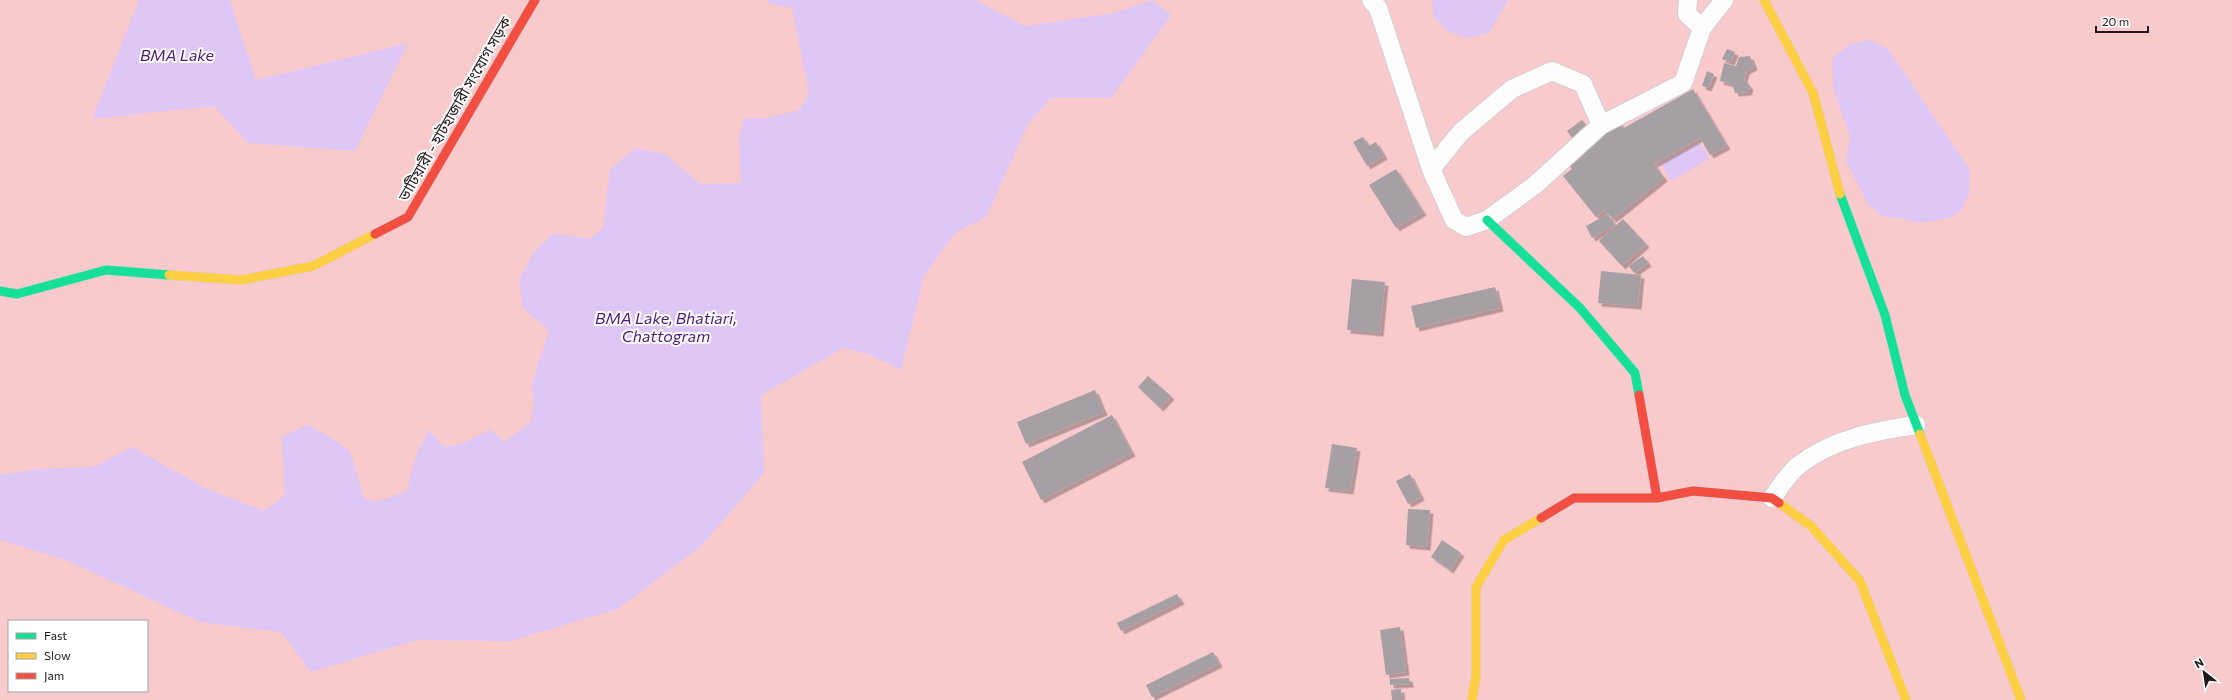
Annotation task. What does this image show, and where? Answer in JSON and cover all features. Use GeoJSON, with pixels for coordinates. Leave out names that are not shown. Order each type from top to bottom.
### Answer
{"type":"FeatureCollection","features":[{"type":"Feature","properties":{"kind":"street","name":"ভাটিয়ারী - হাটহাজারী সংযোগ সড়ক"},"geometry":{"type":"LineString","coordinates":[[0,290],[17,294],[106,270],[241,280],[313,266],[408,218],[535,0]]}},
{"type":"Feature","properties":{"kind":"street"},"geometry":{"type":"LineString","coordinates":[[1371,0],[1378,8],[1431,169],[1454,220],[1466,227],[1487,220],[1535,185],[1601,125],[1683,83],[1702,28],[1724,0]]}},
{"type":"Feature","properties":{"kind":"street"},"geometry":{"type":"LineString","coordinates":[[1688,0],[1687,14],[1702,28]]}},
{"type":"Feature","properties":{"kind":"street"},"geometry":{"type":"LineString","coordinates":[[1764,0],[1813,93],[1837,187],[1885,315],[1905,395],[2021,700]]}},
{"type":"Feature","properties":{"kind":"street"},"geometry":{"type":"LineString","coordinates":[[1431,169],[1461,132],[1512,89],[1552,71],[1583,84],[1601,125]]}},
{"type":"Feature","properties":{"kind":"street"},"geometry":{"type":"LineString","coordinates":[[1487,220],[1580,308],[1635,373],[1657,498]]}},
{"type":"Feature","properties":{"kind":"street"},"geometry":{"type":"LineString","coordinates":[[1772,498],[1798,465],[1831,446],[1872,432],[1916,425]]}},
{"type":"Feature","properties":{"kind":"street"},"geometry":{"type":"LineString","coordinates":[[1472,700],[1476,676],[1476,587],[1504,540],[1574,498],[1657,498],[1693,491],[1772,498],[1811,526],[1860,581],[1906,700]]}},
{"type":"Feature","properties":{"kind":"shaded area"},"geometry":{"type":"Polygon","coordinates":[[[0,0],[2232,0],[2232,700],[0,700],[0,0]]]}},
{"type":"Feature","properties":{"kind":"water","name":"BMA Lake"},"geometry":{"type":"Polygon","coordinates":[[[139,0],[230,0],[256,80],[408,43],[355,151],[248,143],[214,106],[92,119],[139,0]]]}},
{"type":"Feature","properties":{"kind":"water","name":"BMA Lake, Bhatiari, Chattogram"},"geometry":{"type":"Polygon","coordinates":[[[767,0],[975,0],[1025,26],[1114,13],[1152,0],[1171,15],[1111,98],[1051,98],[1028,124],[986,217],[955,233],[924,276],[901,370],[868,354],[843,348],[761,395],[764,473],[701,546],[618,609],[511,641],[417,640],[311,672],[281,632],[200,622],[66,560],[0,540],[0,475],[36,469],[93,467],[132,447],[205,488],[264,511],[285,495],[282,437],[307,425],[329,436],[350,451],[364,498],[375,502],[407,491],[416,455],[429,430],[444,447],[462,444],[491,429],[504,442],[531,422],[534,402],[531,386],[549,331],[523,308],[519,280],[533,253],[553,233],[589,239],[603,228],[610,170],[635,148],[665,154],[700,184],[741,183],[739,138],[744,118],[765,118],[800,110],[809,92],[792,8],[769,4],[767,0]]]}},
{"type":"Feature","properties":{"kind":"water"},"geometry":{"type":"Polygon","coordinates":[[[1432,0],[1508,0],[1489,33],[1469,38],[1449,32],[1433,16],[1432,0]]]}},
{"type":"Feature","properties":{"kind":"water"},"geometry":{"type":"Polygon","coordinates":[[[1869,40],[1888,49],[1970,170],[1969,193],[1962,209],[1950,218],[1920,223],[1882,216],[1868,204],[1846,161],[1850,136],[1833,87],[1832,59],[1848,45],[1869,40]]]}},
{"type":"Feature","properties":{"kind":"water"},"geometry":{"type":"Polygon","coordinates":[[[1700,143],[1709,159],[1671,181],[1662,164],[1700,143]]]}},
{"type":"Feature","properties":{"kind":"building"},"geometry":{"type":"Polygon","coordinates":[[[1727,49],[1735,52],[1731,62],[1722,59],[1727,49]]]}},
{"type":"Feature","properties":{"kind":"building"},"geometry":{"type":"Polygon","coordinates":[[[1750,56],[1754,67],[1746,71],[1744,79],[1750,87],[1748,92],[1735,93],[1732,84],[1720,81],[1724,63],[1736,66],[1739,57],[1750,56]]]}},
{"type":"Feature","properties":{"kind":"building"},"geometry":{"type":"Polygon","coordinates":[[[1707,71],[1714,74],[1708,88],[1702,86],[1707,71]]]}},
{"type":"Feature","properties":{"kind":"building"},"geometry":{"type":"Polygon","coordinates":[[[1693,89],[1727,146],[1710,155],[1700,138],[1654,164],[1664,178],[1613,219],[1605,210],[1596,217],[1563,176],[1572,169],[1564,159],[1616,118],[1624,128],[1693,89]]]}},
{"type":"Feature","properties":{"kind":"building"},"geometry":{"type":"Polygon","coordinates":[[[1582,120],[1591,131],[1576,143],[1567,131],[1582,120]]]}},
{"type":"Feature","properties":{"kind":"building"},"geometry":{"type":"Polygon","coordinates":[[[1363,137],[1369,146],[1376,142],[1384,156],[1367,166],[1353,142],[1363,137]]]}},
{"type":"Feature","properties":{"kind":"building"},"geometry":{"type":"Polygon","coordinates":[[[1396,169],[1423,212],[1396,228],[1369,185],[1396,169]]]}},
{"type":"Feature","properties":{"kind":"building"},"geometry":{"type":"Polygon","coordinates":[[[1608,214],[1615,225],[1592,238],[1586,226],[1608,214]]]}},
{"type":"Feature","properties":{"kind":"building"},"geometry":{"type":"Polygon","coordinates":[[[1623,219],[1646,244],[1622,266],[1599,241],[1623,219]]]}},
{"type":"Feature","properties":{"kind":"building"},"geometry":{"type":"Polygon","coordinates":[[[1643,256],[1648,263],[1634,273],[1629,266],[1643,256]]]}},
{"type":"Feature","properties":{"kind":"building"},"geometry":{"type":"Polygon","coordinates":[[[1601,271],[1641,275],[1638,306],[1598,303],[1601,271]]]}},
{"type":"Feature","properties":{"kind":"building"},"geometry":{"type":"Polygon","coordinates":[[[1352,279],[1385,282],[1380,333],[1347,330],[1352,279]]]}},
{"type":"Feature","properties":{"kind":"building"},"geometry":{"type":"Polygon","coordinates":[[[1495,287],[1500,308],[1416,328],[1411,306],[1495,287]]]}},
{"type":"Feature","properties":{"kind":"building"},"geometry":{"type":"Polygon","coordinates":[[[1148,376],[1171,396],[1160,408],[1138,387],[1148,376]]]}},
{"type":"Feature","properties":{"kind":"building"},"geometry":{"type":"Polygon","coordinates":[[[1095,390],[1104,412],[1026,444],[1017,422],[1095,390]]]}},
{"type":"Feature","properties":{"kind":"building"},"geometry":{"type":"Polygon","coordinates":[[[1112,415],[1132,453],[1041,500],[1022,462],[1112,415]]]}},
{"type":"Feature","properties":{"kind":"building"},"geometry":{"type":"Polygon","coordinates":[[[1332,444],[1357,448],[1350,491],[1325,488],[1332,444]]]}},
{"type":"Feature","properties":{"kind":"building"},"geometry":{"type":"Polygon","coordinates":[[[1410,474],[1421,497],[1408,504],[1396,481],[1410,474]]]}},
{"type":"Feature","properties":{"kind":"building"},"geometry":{"type":"Polygon","coordinates":[[[1408,509],[1430,510],[1427,547],[1406,545],[1408,509]]]}},
{"type":"Feature","properties":{"kind":"building"},"geometry":{"type":"Polygon","coordinates":[[[1442,540],[1461,553],[1450,570],[1431,557],[1442,540]]]}},
{"type":"Feature","properties":{"kind":"building"},"geometry":{"type":"Polygon","coordinates":[[[1177,594],[1181,601],[1121,631],[1117,623],[1177,594]]]}},
{"type":"Feature","properties":{"kind":"building"},"geometry":{"type":"Polygon","coordinates":[[[1400,627],[1406,672],[1386,675],[1380,630],[1400,627]]]}},
{"type":"Feature","properties":{"kind":"building"},"geometry":{"type":"Polygon","coordinates":[[[1213,652],[1219,664],[1152,697],[1146,685],[1213,652]]]}},
{"type":"Feature","properties":{"kind":"building"},"geometry":{"type":"Polygon","coordinates":[[[1409,678],[1410,684],[1390,685],[1390,679],[1409,678]]]}},
{"type":"Feature","properties":{"kind":"building"},"geometry":{"type":"Polygon","coordinates":[[[1401,689],[1402,700],[1392,700],[1391,690],[1401,689]]]}},
{"type":"Feature","properties":{"kind":"traffic: fast"},"geometry":{"type":"LineString","coordinates":[[1840,194],[1885,315],[1905,395],[1920,434]]}},
{"type":"Feature","properties":{"kind":"traffic: fast"},"geometry":{"type":"LineString","coordinates":[[1487,220],[1580,308],[1635,373],[1639,395]]}},
{"type":"Feature","properties":{"kind":"traffic: fast"},"geometry":{"type":"LineString","coordinates":[[0,291],[17,294],[106,270],[169,275]]}},
{"type":"Feature","properties":{"kind":"traffic: slow"},"geometry":{"type":"LineString","coordinates":[[1764,0],[1813,93],[1840,194]]}},
{"type":"Feature","properties":{"kind":"traffic: slow"},"geometry":{"type":"LineString","coordinates":[[169,275],[241,280],[313,266],[375,234]]}},
{"type":"Feature","properties":{"kind":"traffic: slow"},"geometry":{"type":"LineString","coordinates":[[1920,434],[2021,700]]}},
{"type":"Feature","properties":{"kind":"traffic: slow"},"geometry":{"type":"LineString","coordinates":[[1779,503],[1811,526],[1860,581],[1906,700]]}},
{"type":"Feature","properties":{"kind":"traffic: slow"},"geometry":{"type":"LineString","coordinates":[[1472,700],[1476,676],[1476,587],[1504,540],[1541,518]]}},
{"type":"Feature","properties":{"kind":"traffic: jam"},"geometry":{"type":"LineString","coordinates":[[375,234],[408,217],[535,0]]}},
{"type":"Feature","properties":{"kind":"traffic: jam"},"geometry":{"type":"LineString","coordinates":[[1639,395],[1657,498],[1693,491],[1772,498],[1779,503]]}},
{"type":"Feature","properties":{"kind":"traffic: jam"},"geometry":{"type":"LineString","coordinates":[[1541,518],[1574,498],[1657,498]]}}]}
